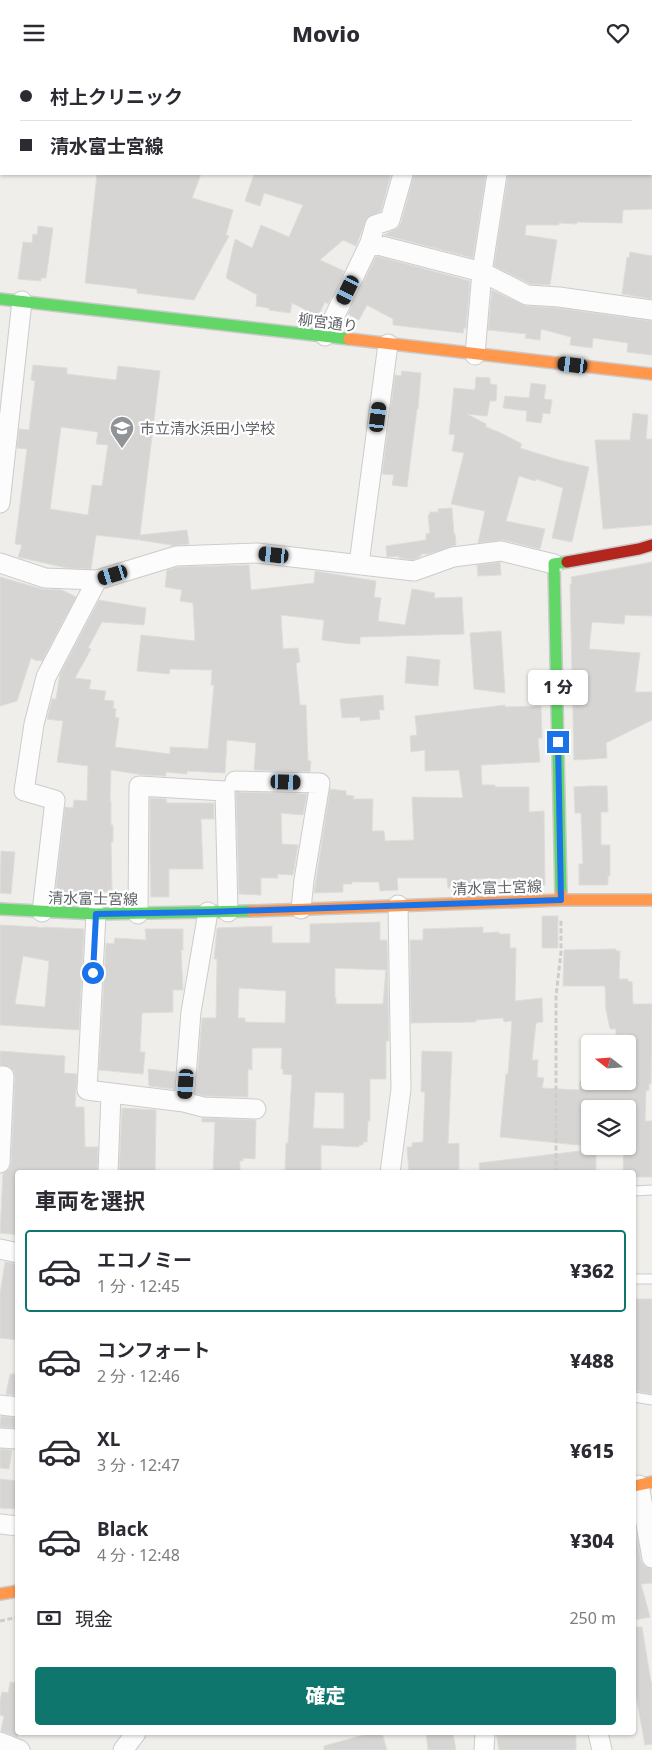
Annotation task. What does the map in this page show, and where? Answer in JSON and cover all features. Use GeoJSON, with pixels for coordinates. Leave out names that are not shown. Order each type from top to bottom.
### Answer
{"type":"FeatureCollection","features":[{"type":"Feature","properties":{"kind":"main road","name":"柳宮通り"},"geometry":{"type":"LineString","coordinates":[[0,299],[652,374]]}},
{"type":"Feature","properties":{"kind":"main road"},"geometry":{"type":"LineString","coordinates":[[554,564],[652,545]]}},
{"type":"Feature","properties":{"kind":"main road","name":"清水富士宮線"},"geometry":{"type":"LineString","coordinates":[[0,909],[96,914],[138,914],[561,900],[554,564]]}},
{"type":"Feature","properties":{"kind":"main road"},"geometry":{"type":"LineString","coordinates":[[561,900],[652,901]]}},
{"type":"Feature","properties":{"kind":"main road"},"geometry":{"type":"LineString","coordinates":[[0,1594],[15,1592]]}},
{"type":"Feature","properties":{"kind":"street"},"geometry":{"type":"LineString","coordinates":[[325,336],[370,243],[375,225],[390,221],[403,175]]}},
{"type":"Feature","properties":{"kind":"street"},"geometry":{"type":"LineString","coordinates":[[475,355],[482,273],[497,175]]}},
{"type":"Feature","properties":{"kind":"street"},"geometry":{"type":"LineString","coordinates":[[370,243],[482,273],[527,295],[559,297],[652,310]]}},
{"type":"Feature","properties":{"kind":"street"},"geometry":{"type":"LineString","coordinates":[[0,503],[22,301]]}},
{"type":"Feature","properties":{"kind":"street"},"geometry":{"type":"LineString","coordinates":[[359,564],[388,344]]}},
{"type":"Feature","properties":{"kind":"street"},"geometry":{"type":"LineString","coordinates":[[0,563],[45,578],[98,580],[176,556],[257,553],[414,571],[453,557],[501,551],[554,564]]}},
{"type":"Feature","properties":{"kind":"street"},"geometry":{"type":"LineString","coordinates":[[42,912],[56,800],[24,791],[34,724],[46,677],[98,580]]}},
{"type":"Feature","properties":{"kind":"street"},"geometry":{"type":"LineString","coordinates":[[235,781],[320,783],[301,909]]}},
{"type":"Feature","properties":{"kind":"street"},"geometry":{"type":"LineString","coordinates":[[138,914],[139,785],[225,791],[228,911]]}},
{"type":"Feature","properties":{"kind":"street"},"geometry":{"type":"LineString","coordinates":[[390,1170],[401,1089],[398,905]]}},
{"type":"Feature","properties":{"kind":"street"},"geometry":{"type":"LineString","coordinates":[[184,1102],[191,1012],[208,912]]}},
{"type":"Feature","properties":{"kind":"street"},"geometry":{"type":"LineString","coordinates":[[96,914],[87,1090],[184,1102],[203,1107],[256,1109]]}},
{"type":"Feature","properties":{"kind":"street"},"geometry":{"type":"LineString","coordinates":[[0,1076],[4,1076],[0,1163]]}},
{"type":"Feature","properties":{"kind":"street"},"geometry":{"type":"LineString","coordinates":[[108,1170],[111,1094]]}},
{"type":"Feature","properties":{"kind":"street"},"geometry":{"type":"LineString","coordinates":[[0,1249],[15,1252]]}},
{"type":"Feature","properties":{"kind":"street"},"geometry":{"type":"LineString","coordinates":[[0,1405],[15,1407]]}},
{"type":"Feature","properties":{"kind":"street"},"geometry":{"type":"LineString","coordinates":[[0,1438],[15,1439]]}},
{"type":"Feature","properties":{"kind":"street"},"geometry":{"type":"LineString","coordinates":[[642,1484],[652,1558]]}},
{"type":"Feature","properties":{"kind":"street"},"geometry":{"type":"LineString","coordinates":[[0,1523],[15,1526]]}},
{"type":"Feature","properties":{"kind":"street"},"geometry":{"type":"LineString","coordinates":[[484,1750],[485,1735]]}},
{"type":"Feature","properties":{"kind":"street"},"geometry":{"type":"LineString","coordinates":[[598,1735],[602,1750]]}},
{"type":"Feature","properties":{"kind":"street"},"geometry":{"type":"LineString","coordinates":[[0,1742],[20,1750]]}},
{"type":"Feature","properties":{"kind":"lane"},"geometry":{"type":"LineString","coordinates":[[636,1191],[652,1190]]}},
{"type":"Feature","properties":{"kind":"lane"},"geometry":{"type":"LineString","coordinates":[[636,1279],[652,1279]]}},
{"type":"Feature","properties":{"kind":"lane"},"geometry":{"type":"LineString","coordinates":[[636,1397],[652,1400]]}},
{"type":"Feature","properties":{"kind":"path"},"geometry":{"type":"LineString","coordinates":[[556,1170],[556,996],[562,952],[561,900]]}},
{"type":"Feature","properties":{"kind":"path"},"geometry":{"type":"LineString","coordinates":[[0,1621],[15,1618]]}},
{"type":"Feature","properties":{"kind":"building"},"geometry":{"type":"Polygon","coordinates":[[[97,175],[201,175],[192,198],[233,210],[226,235],[229,236],[194,300],[137,293],[137,289],[85,283],[97,175]]]}},
{"type":"Feature","properties":{"kind":"building"},"geometry":{"type":"Polygon","coordinates":[[[254,175],[391,175],[381,211],[367,218],[356,246],[343,240],[320,260],[344,271],[328,304],[325,302],[318,316],[292,303],[290,313],[256,306],[257,295],[226,278],[235,239],[252,248],[261,225],[289,237],[303,205],[264,193],[260,206],[245,201],[254,175]]]}},
{"type":"Feature","properties":{"kind":"building"},"geometry":{"type":"Polygon","coordinates":[[[414,175],[486,175],[473,258],[384,235],[398,228],[414,175]]]}},
{"type":"Feature","properties":{"kind":"building"},"geometry":{"type":"Polygon","coordinates":[[[508,175],[652,175],[652,209],[623,210],[622,223],[577,222],[577,224],[526,225],[525,235],[557,240],[550,285],[530,284],[494,266],[508,175]]]}},
{"type":"Feature","properties":{"kind":"building"},"geometry":{"type":"Polygon","coordinates":[[[38,226],[53,228],[46,278],[41,278],[41,281],[18,279],[23,242],[32,243],[33,234],[37,235],[38,226]]]}},
{"type":"Feature","properties":{"kind":"building"},"geometry":{"type":"Polygon","coordinates":[[[630,252],[652,256],[652,299],[622,294],[627,257],[629,258],[630,252]]]}},
{"type":"Feature","properties":{"kind":"building"},"geometry":{"type":"Polygon","coordinates":[[[376,256],[470,281],[466,328],[464,328],[463,333],[393,325],[393,319],[367,305],[359,320],[348,314],[376,256]]]}},
{"type":"Feature","properties":{"kind":"building"},"geometry":{"type":"Polygon","coordinates":[[[492,290],[526,306],[558,308],[652,321],[652,355],[627,352],[628,343],[593,338],[592,348],[570,345],[571,337],[541,329],[540,340],[525,338],[526,334],[488,330],[492,290]]]}},
{"type":"Feature","properties":{"kind":"building"},"geometry":{"type":"Polygon","coordinates":[[[33,365],[67,368],[67,374],[116,380],[118,366],[160,371],[140,535],[187,530],[189,544],[170,546],[172,545],[96,535],[91,569],[67,568],[18,557],[22,545],[15,544],[27,449],[17,448],[19,429],[29,430],[35,381],[31,380],[33,365]],[[61,427],[50,509],[88,515],[92,485],[102,486],[108,445],[96,444],[98,432],[61,427]]]}},
{"type":"Feature","properties":{"kind":"building"},"geometry":{"type":"Polygon","coordinates":[[[402,371],[421,373],[407,487],[392,485],[394,475],[382,474],[395,375],[401,376],[402,371]]]}},
{"type":"Feature","properties":{"kind":"building"},"geometry":{"type":"Polygon","coordinates":[[[476,377],[490,378],[490,384],[497,385],[496,401],[490,401],[487,416],[467,414],[486,424],[486,427],[522,444],[520,448],[589,467],[572,542],[552,538],[563,488],[536,479],[535,481],[519,476],[506,521],[545,529],[540,549],[503,540],[478,543],[485,511],[451,504],[464,453],[452,451],[455,435],[449,434],[454,388],[475,390],[476,377]]]}},
{"type":"Feature","properties":{"kind":"building"},"geometry":{"type":"Polygon","coordinates":[[[531,383],[546,385],[544,399],[552,400],[550,414],[543,413],[541,423],[526,421],[527,411],[503,408],[505,396],[529,398],[531,383]]]}},
{"type":"Feature","properties":{"kind":"building"},"geometry":{"type":"Polygon","coordinates":[[[633,413],[648,415],[646,439],[652,439],[652,525],[603,529],[595,440],[630,440],[633,413]]]}},
{"type":"Feature","properties":{"kind":"building"},"geometry":{"type":"Polygon","coordinates":[[[452,508],[456,545],[429,554],[421,554],[421,556],[413,560],[399,558],[399,556],[387,557],[386,546],[426,540],[426,534],[430,533],[428,515],[430,512],[438,512],[438,509],[452,508]]]}},
{"type":"Feature","properties":{"kind":"building"},"geometry":{"type":"Polygon","coordinates":[[[500,562],[501,575],[478,576],[477,565],[500,562]]]}},
{"type":"Feature","properties":{"kind":"building"},"geometry":{"type":"Polygon","coordinates":[[[652,562],[652,616],[625,615],[624,624],[592,622],[589,649],[640,653],[635,692],[652,692],[652,720],[606,743],[607,758],[574,760],[571,577],[652,562]]]}},
{"type":"Feature","properties":{"kind":"building"},"geometry":{"type":"Polygon","coordinates":[[[249,565],[251,590],[314,583],[315,571],[376,581],[374,597],[381,598],[378,621],[405,625],[412,589],[435,593],[434,598],[462,597],[464,634],[360,637],[360,644],[344,643],[322,640],[324,620],[281,615],[283,649],[298,648],[300,662],[296,663],[300,705],[306,705],[308,761],[311,761],[310,772],[254,770],[256,743],[227,740],[225,773],[187,771],[187,774],[166,772],[166,776],[111,770],[110,801],[111,825],[113,825],[113,842],[111,842],[112,890],[97,892],[97,898],[55,896],[65,807],[73,808],[74,800],[87,801],[88,766],[57,762],[63,721],[47,719],[52,699],[56,699],[60,674],[99,600],[146,608],[144,625],[102,622],[88,648],[91,649],[75,678],[91,680],[89,689],[106,691],[104,700],[114,701],[115,717],[119,718],[115,747],[170,754],[170,747],[208,749],[214,685],[211,685],[212,670],[170,669],[169,674],[137,671],[141,635],[195,641],[193,603],[180,601],[182,590],[165,587],[167,570],[178,567],[249,565]]]}},
{"type":"Feature","properties":{"kind":"building"},"geometry":{"type":"Polygon","coordinates":[[[0,577],[42,589],[62,590],[76,597],[42,661],[31,658],[17,701],[0,706],[0,577]]]}},
{"type":"Feature","properties":{"kind":"building"},"geometry":{"type":"Polygon","coordinates":[[[501,631],[505,693],[474,689],[470,633],[501,631]]]}},
{"type":"Feature","properties":{"kind":"building"},"geometry":{"type":"Polygon","coordinates":[[[407,656],[440,660],[438,686],[405,683],[407,656]]]}},
{"type":"Feature","properties":{"kind":"building"},"geometry":{"type":"Polygon","coordinates":[[[383,695],[384,710],[379,710],[380,719],[360,721],[360,717],[342,718],[340,699],[383,695]]]}},
{"type":"Feature","properties":{"kind":"building"},"geometry":{"type":"Polygon","coordinates":[[[505,705],[505,707],[541,706],[542,738],[538,738],[540,762],[481,765],[482,785],[529,787],[529,812],[544,811],[545,885],[526,886],[526,878],[470,879],[471,887],[448,888],[447,878],[397,878],[398,890],[380,891],[379,882],[352,882],[352,884],[343,884],[343,892],[314,893],[330,789],[346,791],[346,795],[354,796],[353,799],[373,799],[372,831],[384,831],[385,841],[414,840],[412,797],[463,798],[459,770],[425,771],[425,750],[411,752],[410,736],[417,735],[415,716],[505,705]]]}},
{"type":"Feature","properties":{"kind":"building"},"geometry":{"type":"Polygon","coordinates":[[[607,786],[608,812],[601,812],[601,845],[610,845],[610,876],[608,876],[608,885],[579,885],[579,864],[583,864],[581,813],[575,813],[574,787],[607,786]]]}},
{"type":"Feature","properties":{"kind":"building"},"geometry":{"type":"Polygon","coordinates":[[[236,792],[307,794],[303,815],[281,813],[282,844],[298,845],[293,875],[277,874],[278,878],[261,878],[261,895],[239,894],[236,792]]]}},
{"type":"Feature","properties":{"kind":"building"},"geometry":{"type":"Polygon","coordinates":[[[150,798],[166,799],[167,803],[214,803],[214,819],[201,819],[203,869],[169,869],[169,897],[151,897],[150,798]]]}},
{"type":"Feature","properties":{"kind":"building"},"geometry":{"type":"Polygon","coordinates":[[[1,851],[15,852],[11,894],[0,893],[1,851]]]}},
{"type":"Feature","properties":{"kind":"building"},"geometry":{"type":"Polygon","coordinates":[[[542,916],[558,916],[558,948],[542,948],[542,916]]]}},
{"type":"Feature","properties":{"kind":"building"},"geometry":{"type":"Polygon","coordinates":[[[380,922],[380,940],[387,940],[389,1041],[386,1041],[386,1079],[370,1079],[370,1121],[368,1121],[367,1142],[363,1142],[363,1145],[359,1145],[359,1147],[321,1145],[321,1170],[285,1170],[292,1075],[283,1074],[283,1069],[281,1069],[282,1048],[252,1048],[252,1070],[248,1069],[248,1097],[196,1094],[202,1018],[216,1018],[217,959],[214,959],[217,928],[272,926],[272,943],[310,943],[310,924],[380,922]],[[335,968],[336,1004],[383,1004],[386,970],[335,968]],[[239,988],[238,1018],[245,1018],[245,1022],[285,1023],[286,991],[239,988]],[[315,1092],[313,1128],[344,1129],[344,1093],[315,1092]]]}},
{"type":"Feature","properties":{"kind":"building"},"geometry":{"type":"Polygon","coordinates":[[[0,925],[84,929],[79,1030],[0,1025],[0,925]],[[23,956],[15,1004],[45,1007],[49,961],[23,956]]]}},
{"type":"Feature","properties":{"kind":"building"},"geometry":{"type":"Polygon","coordinates":[[[483,927],[483,933],[499,932],[499,934],[510,934],[510,948],[516,948],[515,1001],[542,998],[543,1022],[536,1023],[532,1060],[538,1060],[537,1077],[544,1078],[542,1088],[579,1090],[581,1081],[581,1090],[636,1090],[636,1035],[616,1035],[616,1029],[610,1029],[606,1010],[605,986],[563,986],[564,950],[616,949],[616,951],[620,951],[619,979],[628,979],[628,981],[632,982],[633,1004],[652,1004],[651,1084],[649,1084],[649,1090],[646,1091],[645,1121],[652,1121],[652,1177],[636,1177],[636,1170],[623,1170],[624,1155],[636,1155],[636,1100],[581,1100],[581,1145],[500,1137],[512,1021],[504,1022],[503,1018],[476,1020],[476,1022],[411,1023],[410,940],[423,940],[423,929],[483,927]]]}},
{"type":"Feature","properties":{"kind":"building"},"geometry":{"type":"Polygon","coordinates":[[[145,929],[183,929],[183,950],[181,950],[183,990],[173,990],[173,1012],[142,1013],[140,1052],[145,1052],[143,1074],[99,1070],[106,943],[114,944],[115,938],[146,940],[145,929]]]}},
{"type":"Feature","properties":{"kind":"building"},"geometry":{"type":"Polygon","coordinates":[[[0,1051],[65,1056],[64,1073],[77,1074],[75,1107],[84,1107],[85,1147],[98,1147],[97,1170],[15,1170],[15,1235],[0,1233],[3,1174],[9,1169],[11,1164],[15,1077],[14,1071],[10,1067],[0,1065],[0,1051]]]}},
{"type":"Feature","properties":{"kind":"building"},"geometry":{"type":"Polygon","coordinates":[[[422,1051],[452,1052],[448,1144],[459,1143],[459,1170],[409,1170],[407,1147],[412,1147],[412,1143],[423,1142],[425,1092],[421,1092],[422,1051]]]}},
{"type":"Feature","properties":{"kind":"building"},"geometry":{"type":"Polygon","coordinates":[[[148,1069],[175,1072],[174,1089],[149,1086],[148,1069]]]}},
{"type":"Feature","properties":{"kind":"building"},"geometry":{"type":"Polygon","coordinates":[[[122,1108],[156,1110],[155,1170],[119,1170],[122,1108]]]}},
{"type":"Feature","properties":{"kind":"building"},"geometry":{"type":"Polygon","coordinates":[[[202,1118],[256,1120],[255,1159],[243,1158],[243,1161],[240,1161],[240,1170],[213,1170],[215,1122],[202,1122],[202,1118]]]}},
{"type":"Feature","properties":{"kind":"building"},"geometry":{"type":"Polygon","coordinates":[[[580,1146],[581,1155],[596,1155],[596,1170],[480,1170],[479,1163],[580,1151],[580,1146]]]}},
{"type":"Feature","properties":{"kind":"building"},"geometry":{"type":"Polygon","coordinates":[[[5,1262],[15,1264],[15,1340],[0,1338],[0,1294],[5,1262]]]}},
{"type":"Feature","properties":{"kind":"building"},"geometry":{"type":"Polygon","coordinates":[[[636,1299],[652,1299],[652,1394],[636,1391],[636,1299]]]}},
{"type":"Feature","properties":{"kind":"building"},"geometry":{"type":"Polygon","coordinates":[[[10,1374],[15,1374],[15,1396],[6,1394],[10,1374]]]}},
{"type":"Feature","properties":{"kind":"building"},"geometry":{"type":"Polygon","coordinates":[[[1,1416],[15,1418],[15,1428],[0,1427],[1,1416]]]}},
{"type":"Feature","properties":{"kind":"building"},"geometry":{"type":"Polygon","coordinates":[[[0,1449],[12,1450],[9,1469],[0,1468],[0,1449]]]}},
{"type":"Feature","properties":{"kind":"building"},"geometry":{"type":"Polygon","coordinates":[[[0,1479],[15,1481],[15,1509],[0,1508],[0,1479]]]}},
{"type":"Feature","properties":{"kind":"building"},"geometry":{"type":"Polygon","coordinates":[[[636,1531],[641,1560],[644,1566],[652,1569],[652,1583],[641,1584],[650,1617],[636,1620],[636,1531]]]}},
{"type":"Feature","properties":{"kind":"building"},"geometry":{"type":"Polygon","coordinates":[[[636,1627],[642,1627],[652,1682],[652,1744],[645,1745],[636,1696],[636,1627]]]}},
{"type":"Feature","properties":{"kind":"building"},"geometry":{"type":"Polygon","coordinates":[[[10,1682],[15,1683],[15,1735],[18,1735],[18,1737],[1,1731],[4,1716],[0,1715],[0,1700],[2,1692],[8,1693],[10,1682]]]}},
{"type":"Feature","properties":{"kind":"building"},"geometry":{"type":"Polygon","coordinates":[[[364,1735],[383,1735],[387,1750],[324,1750],[324,1746],[364,1735]]]}},
{"type":"Feature","properties":{"kind":"building"},"geometry":{"type":"Polygon","coordinates":[[[426,1735],[453,1735],[456,1750],[428,1750],[426,1735]]]}},
{"type":"Feature","properties":{"kind":"building"},"geometry":{"type":"Polygon","coordinates":[[[496,1735],[576,1735],[576,1750],[499,1750],[496,1735]]]}},
{"type":"Feature","properties":{"kind":"traffic: fast"},"geometry":{"type":"LineString","coordinates":[[0,299],[349,339]]}},
{"type":"Feature","properties":{"kind":"traffic: fast"},"geometry":{"type":"LineString","coordinates":[[561,894],[554,564],[567,562]]}},
{"type":"Feature","properties":{"kind":"traffic: fast"},"geometry":{"type":"LineString","coordinates":[[0,909],[96,914],[251,911]]}},
{"type":"Feature","properties":{"kind":"traffic: slow"},"geometry":{"type":"LineString","coordinates":[[349,339],[652,374]]}},
{"type":"Feature","properties":{"kind":"traffic: slow"},"geometry":{"type":"LineString","coordinates":[[251,911],[561,900],[561,894]]}},
{"type":"Feature","properties":{"kind":"traffic: slow"},"geometry":{"type":"LineString","coordinates":[[561,900],[652,900]]}},
{"type":"Feature","properties":{"kind":"traffic: slow"},"geometry":{"type":"LineString","coordinates":[[636,1486],[652,1482]]}},
{"type":"Feature","properties":{"kind":"traffic: slow"},"geometry":{"type":"LineString","coordinates":[[0,1594],[15,1592]]}},
{"type":"Feature","properties":{"kind":"traffic: jam"},"geometry":{"type":"LineString","coordinates":[[567,562],[652,545]]}},
{"type":"Feature","properties":{"kind":"place","name":"市立清水浜田小学校"},"geometry":{"type":"Point","coordinates":[122,449]}},
{"type":"Feature","properties":{"kind":"route"},"geometry":{"type":"LineString","coordinates":[[93,973],[96,914],[561,900],[558,742]]}}]}
